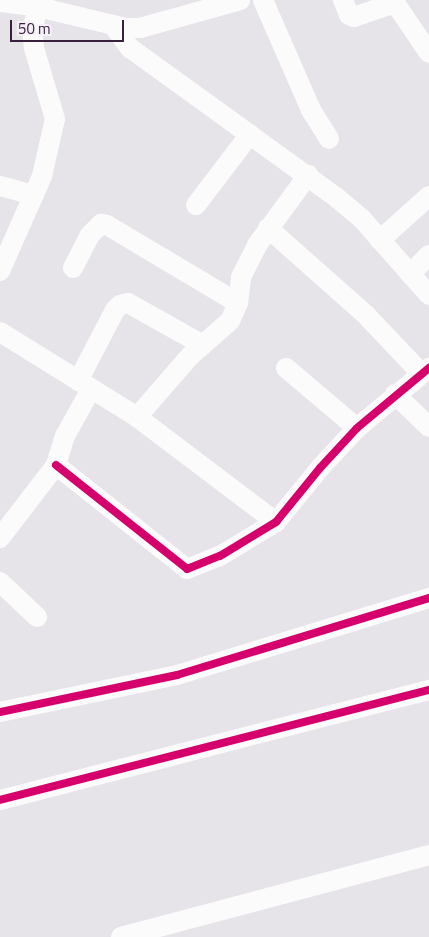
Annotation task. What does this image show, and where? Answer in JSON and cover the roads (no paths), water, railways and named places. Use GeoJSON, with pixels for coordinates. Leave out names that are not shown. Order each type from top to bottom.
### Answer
{"type":"FeatureCollection","features":[{"type":"Feature","properties":{"kind":"street"},"geometry":{"type":"LineString","coordinates":[[11,2],[113,25],[140,28],[240,0]]}},
{"type":"Feature","properties":{"kind":"street"},"geometry":{"type":"LineString","coordinates":[[263,0],[311,110],[329,139]]}},
{"type":"Feature","properties":{"kind":"street"},"geometry":{"type":"LineString","coordinates":[[343,0],[349,15],[354,18],[395,3],[429,53]]}},
{"type":"Feature","properties":{"kind":"street"},"geometry":{"type":"LineString","coordinates":[[0,271],[42,176],[55,119],[34,48],[32,30],[38,7]]}},
{"type":"Feature","properties":{"kind":"street"},"geometry":{"type":"LineString","coordinates":[[113,25],[130,48],[308,175],[362,219],[429,295]]}},
{"type":"Feature","properties":{"kind":"street"},"geometry":{"type":"LineString","coordinates":[[196,205],[250,134]]}},
{"type":"Feature","properties":{"kind":"street"},"geometry":{"type":"LineString","coordinates":[[137,417],[190,356],[230,321],[238,303],[241,277],[268,228],[308,175]]}},
{"type":"Feature","properties":{"kind":"street"},"geometry":{"type":"LineString","coordinates":[[0,186],[34,195]]}},
{"type":"Feature","properties":{"kind":"street"},"geometry":{"type":"LineString","coordinates":[[380,240],[429,196]]}},
{"type":"Feature","properties":{"kind":"street"},"geometry":{"type":"LineString","coordinates":[[73,268],[90,235],[101,224],[107,225],[238,303]]}},
{"type":"Feature","properties":{"kind":"street"},"geometry":{"type":"LineString","coordinates":[[56,465],[187,569],[220,556],[276,522],[320,468],[357,428],[425,370],[268,228]]}},
{"type":"Feature","properties":{"kind":"street"},"geometry":{"type":"LineString","coordinates":[[410,274],[429,255]]}},
{"type":"Feature","properties":{"kind":"street"},"geometry":{"type":"LineString","coordinates":[[0,538],[56,465],[84,385],[114,310],[120,305],[128,303],[203,345]]}},
{"type":"Feature","properties":{"kind":"street"},"geometry":{"type":"LineString","coordinates":[[0,332],[137,417],[276,522]]}},
{"type":"Feature","properties":{"kind":"street"},"geometry":{"type":"LineString","coordinates":[[286,368],[357,428]]}},
{"type":"Feature","properties":{"kind":"street"},"geometry":{"type":"LineString","coordinates":[[395,394],[429,427]]}},
{"type":"Feature","properties":{"kind":"street"},"geometry":{"type":"LineString","coordinates":[[0,582],[37,617]]}},
{"type":"Feature","properties":{"kind":"street"},"geometry":{"type":"LineString","coordinates":[[0,712],[185,672],[429,598]]}},
{"type":"Feature","properties":{"kind":"street"},"geometry":{"type":"LineString","coordinates":[[0,800],[429,690]]}},
{"type":"Feature","properties":{"kind":"street"},"geometry":{"type":"LineString","coordinates":[[121,937],[429,855]]}}]}
